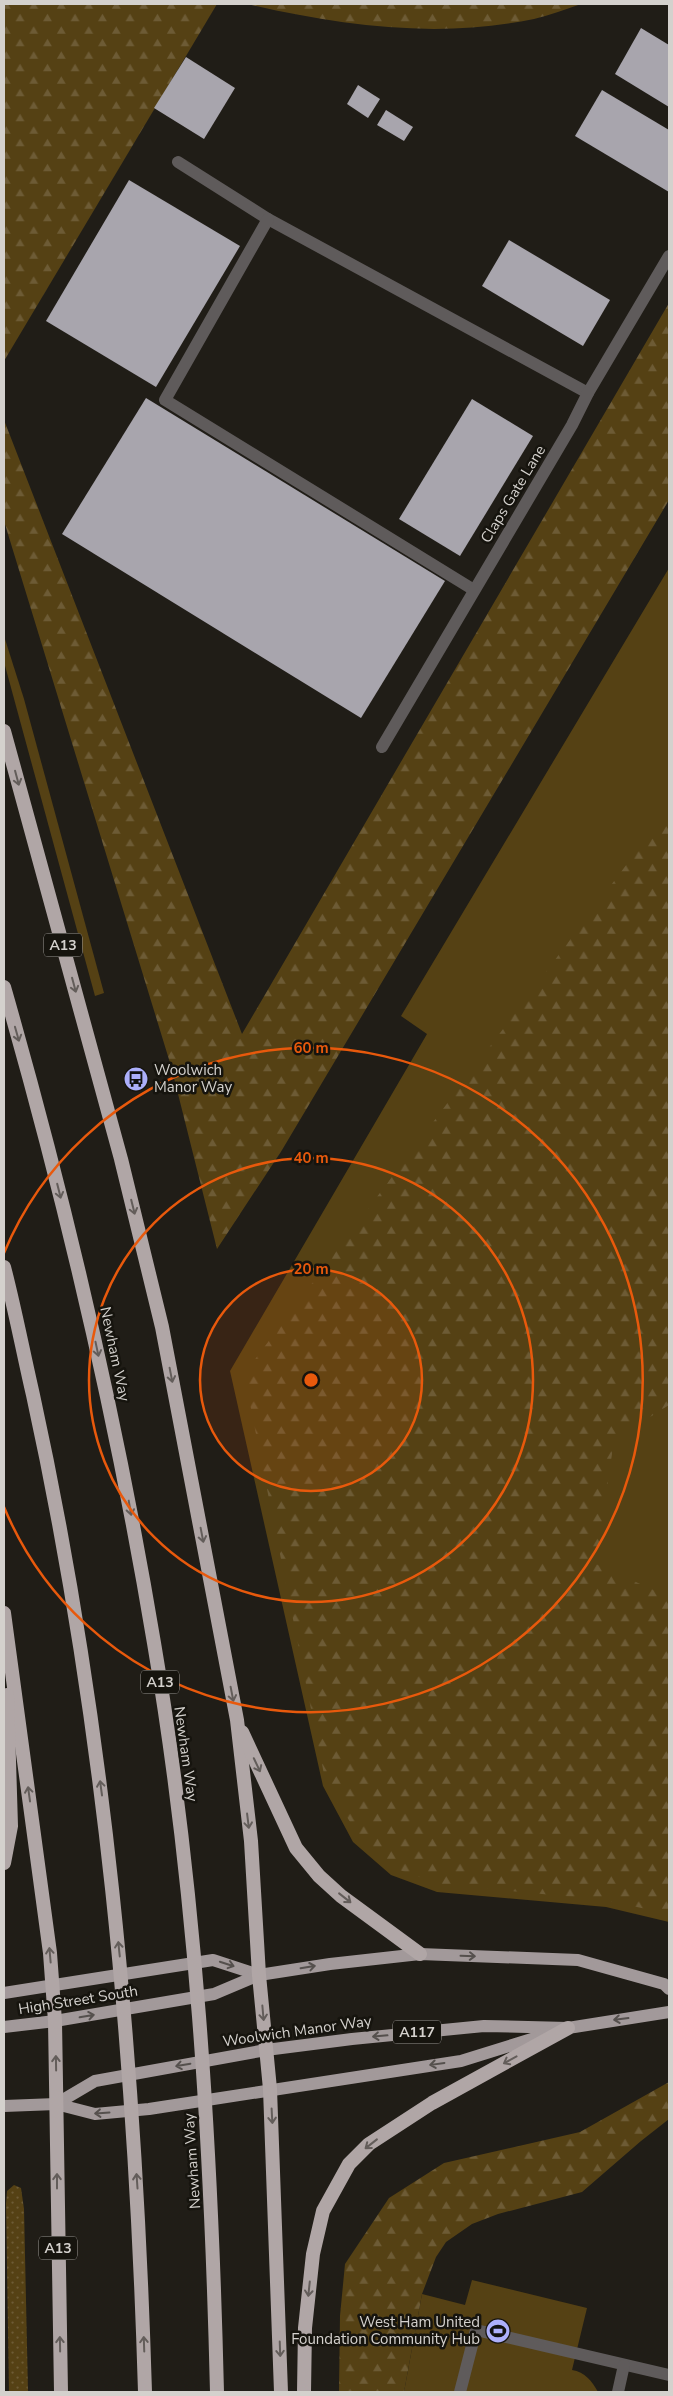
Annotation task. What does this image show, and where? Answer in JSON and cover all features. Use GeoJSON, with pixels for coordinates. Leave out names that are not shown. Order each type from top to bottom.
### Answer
{"type":"FeatureCollection","features":[{"type":"Feature","properties":{"kind":"highway","name":"A13"},"geometry":{"type":"LineString","coordinates":[[4,731],[121,1160],[162,1327],[237,1720],[296,1848],[319,1876],[341,1896],[420,1954]]}},
{"type":"Feature","properties":{"kind":"highway","name":"Newham Way"},"geometry":{"type":"LineString","coordinates":[[4,987],[30,1078],[80,1270],[121,1457],[155,1646],[181,1838],[200,2031],[213,2229],[217,2392]]}},
{"type":"Feature","properties":{"kind":"highway"},"geometry":{"type":"LineString","coordinates":[[4,1267],[50,1471],[80,1636],[109,1846],[128,2036],[140,2232],[145,2392]]}},
{"type":"Feature","properties":{"kind":"highway","name":"A13"},"geometry":{"type":"LineString","coordinates":[[4,1617],[49,1943],[55,2021],[61,2392]]}},
{"type":"Feature","properties":{"kind":"highway"},"geometry":{"type":"LineString","coordinates":[[4,1617],[11,1826],[4,1863]]}},
{"type":"Feature","properties":{"kind":"highway"},"geometry":{"type":"LineString","coordinates":[[237,1720],[251,1841],[259,1975],[270,2089],[281,2392]]}},
{"type":"Feature","properties":{"kind":"highway"},"geometry":{"type":"LineString","coordinates":[[304,2392],[305,2328],[312,2254],[324,2211],[349,2164],[369,2144],[432,2103],[568,2028]]}},
{"type":"Feature","properties":{"kind":"main road"},"geometry":{"type":"LineString","coordinates":[[4,1993],[144,1969],[214,1960],[259,1975],[330,1964],[420,1954],[578,1960],[664,1984],[669,1989]]}},
{"type":"Feature","properties":{"kind":"main road","name":"High Street South"},"geometry":{"type":"LineString","coordinates":[[4,2027],[55,2021],[214,1994],[259,1975]]}},
{"type":"Feature","properties":{"kind":"main road","name":"Woolwich Manor Way"},"geometry":{"type":"LineString","coordinates":[[56,2104],[95,2081],[266,2050],[352,2039],[484,2026],[568,2028],[669,2012]]}},
{"type":"Feature","properties":{"kind":"main road","name":"A117"},"geometry":{"type":"LineString","coordinates":[[4,2106],[56,2104],[95,2114],[149,2109],[460,2061],[568,2028]]}},
{"type":"Feature","properties":{"kind":"street"},"geometry":{"type":"LineString","coordinates":[[178,162],[268,219],[588,393]]}},
{"type":"Feature","properties":{"kind":"street"},"geometry":{"type":"LineString","coordinates":[[268,219],[164,400],[474,590]]}},
{"type":"Feature","properties":{"kind":"street","name":"Claps Gate Lane"},"geometry":{"type":"LineString","coordinates":[[382,746],[572,425],[588,393],[669,256]]}},
{"type":"Feature","properties":{"kind":"street"},"geometry":{"type":"LineString","coordinates":[[460,2392],[476,2330],[669,2375]]}},
{"type":"Feature","properties":{"kind":"street"},"geometry":{"type":"LineString","coordinates":[[618,2392],[624,2365]]}},
{"type":"Feature","properties":{"kind":"green space"},"geometry":{"type":"Polygon","coordinates":[[[4,4],[217,4],[4,361],[4,4]]]}},
{"type":"Feature","properties":{"kind":"green space"},"geometry":{"type":"Polygon","coordinates":[[[247,4],[581,4],[534,19],[498,25],[426,29],[354,24],[247,4]]]}},
{"type":"Feature","properties":{"kind":"green space"},"geometry":{"type":"Polygon","coordinates":[[[669,303],[669,500],[282,1150],[217,1249],[171,1066],[4,521],[4,420],[242,1034],[669,303]]]}},
{"type":"Feature","properties":{"kind":"green space"},"geometry":{"type":"Polygon","coordinates":[[[669,568],[669,1922],[606,1907],[437,1892],[391,1875],[353,1842],[323,1786],[230,1371],[427,1034],[401,1016],[669,568]]]}},
{"type":"Feature","properties":{"kind":"green space"},"geometry":{"type":"Polygon","coordinates":[[[4,636],[24,699],[104,993],[95,996],[4,662],[4,636]]]}},
{"type":"Feature","properties":{"kind":"green space"},"geometry":{"type":"Polygon","coordinates":[[[669,808],[669,1405],[614,1440],[596,1564],[669,1597],[669,1914],[605,1900],[439,1884],[394,1868],[359,1836],[326,1784],[244,1374],[669,808]]]}},
{"type":"Feature","properties":{"kind":"green space"},"geometry":{"type":"Polygon","coordinates":[[[669,2082],[669,2119],[582,2192],[498,2214],[472,2224],[446,2242],[436,2257],[422,2294],[404,2392],[339,2392],[340,2316],[345,2264],[389,2198],[444,2163],[580,2132],[669,2082]]]}},
{"type":"Feature","properties":{"kind":"green space"},"geometry":{"type":"Polygon","coordinates":[[[14,2185],[21,2188],[24,2209],[28,2392],[9,2392],[6,2204],[7,2191],[14,2185]]]}},
{"type":"Feature","properties":{"kind":"green space","name":"West Ham United Foundation Community Hub"},"geometry":{"type":"Polygon","coordinates":[[[472,2280],[587,2308],[572,2370],[588,2378],[598,2392],[404,2392],[422,2294],[465,2305],[472,2280]]]}},
{"type":"Feature","properties":{"kind":"building"},"geometry":{"type":"Polygon","coordinates":[[[641,28],[669,45],[669,107],[615,74],[641,28]]]}},
{"type":"Feature","properties":{"kind":"building"},"geometry":{"type":"Polygon","coordinates":[[[186,57],[235,88],[204,139],[154,108],[186,57]]]}},
{"type":"Feature","properties":{"kind":"building"},"geometry":{"type":"Polygon","coordinates":[[[358,85],[380,99],[368,118],[347,104],[358,85]]]}},
{"type":"Feature","properties":{"kind":"building"},"geometry":{"type":"Polygon","coordinates":[[[602,90],[669,130],[669,192],[575,136],[602,90]]]}},
{"type":"Feature","properties":{"kind":"building"},"geometry":{"type":"Polygon","coordinates":[[[386,110],[413,127],[404,141],[377,125],[386,110]]]}},
{"type":"Feature","properties":{"kind":"building"},"geometry":{"type":"Polygon","coordinates":[[[129,180],[240,246],[156,387],[46,321],[129,180]]]}},
{"type":"Feature","properties":{"kind":"building"},"geometry":{"type":"Polygon","coordinates":[[[509,240],[610,300],[583,346],[482,286],[509,240]]]}},
{"type":"Feature","properties":{"kind":"building"},"geometry":{"type":"Polygon","coordinates":[[[146,398],[445,581],[361,718],[62,534],[146,398]]]}},
{"type":"Feature","properties":{"kind":"building"},"geometry":{"type":"Polygon","coordinates":[[[472,399],[533,436],[460,556],[399,519],[472,399]]]}},
{"type":"Feature","properties":{"kind":"place","name":"Woolwich Manor Way"},"geometry":{"type":"Point","coordinates":[136,1079]}},
{"type":"Feature","properties":{"kind":"place","name":"West Ham United Foundation Community Hub"},"geometry":{"type":"Point","coordinates":[498,2331]}}]}
